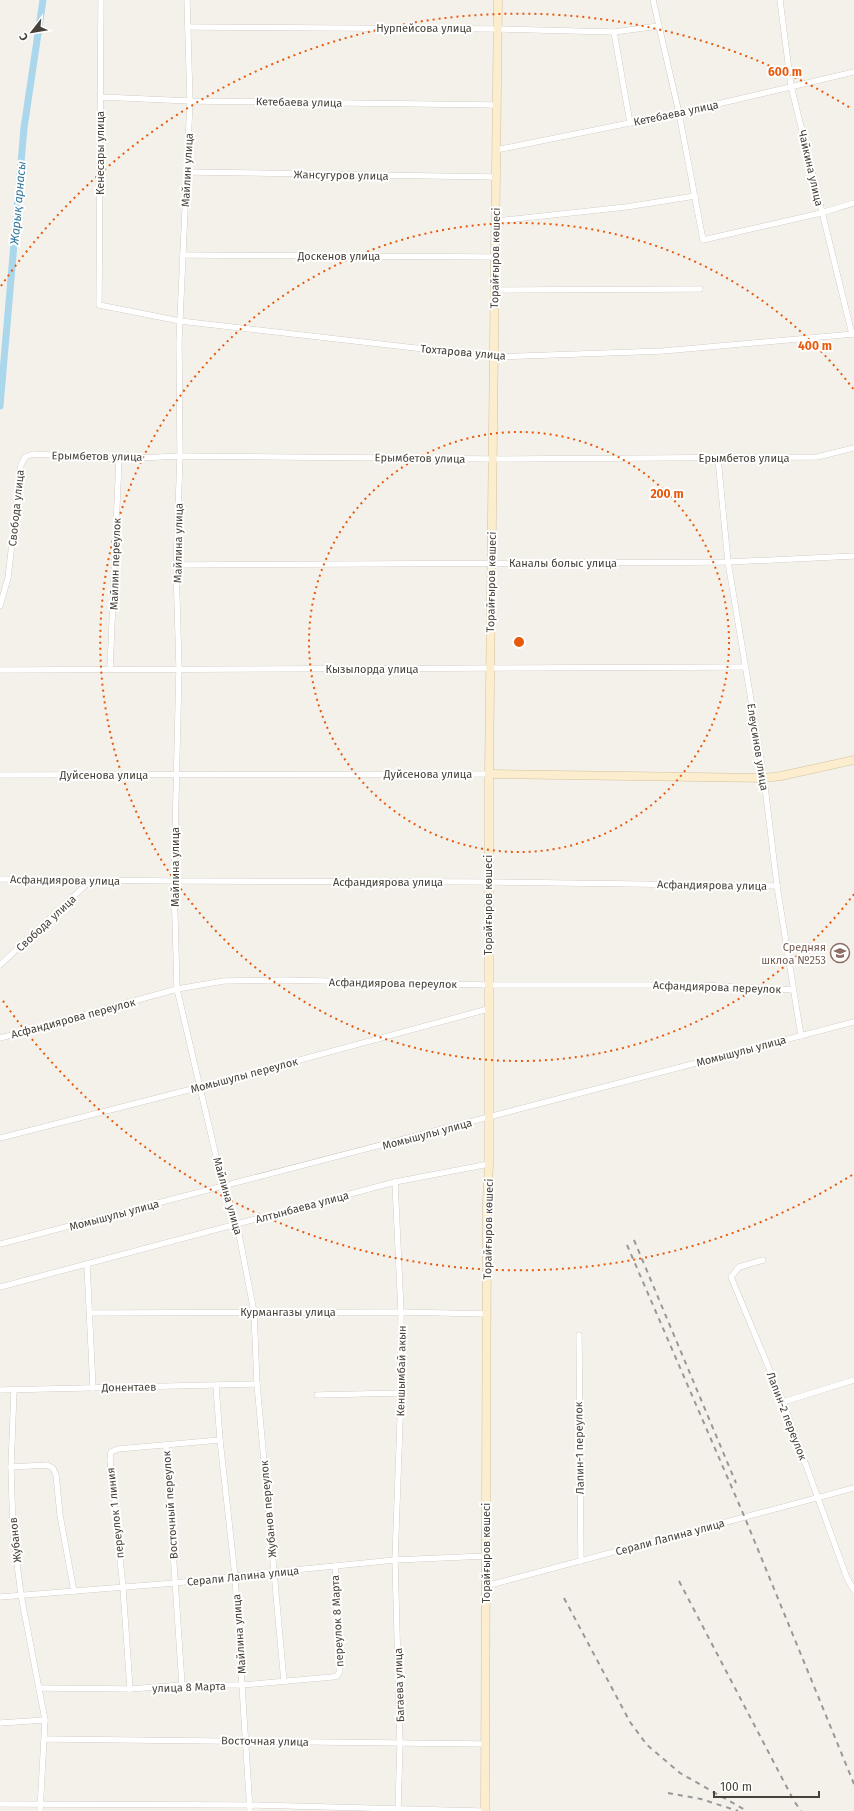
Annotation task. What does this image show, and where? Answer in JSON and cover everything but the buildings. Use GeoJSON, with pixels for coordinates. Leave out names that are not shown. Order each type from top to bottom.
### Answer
{"type":"FeatureCollection","features":[{"type":"Feature","properties":{"kind":"street","name":"Кенесары улица"},"geometry":{"type":"LineString","coordinates":[[99,305],[101,0]]}},
{"type":"Feature","properties":{"kind":"street","name":"Майлин улица"},"geometry":{"type":"LineString","coordinates":[[179,341],[190,101],[187,0]]}},
{"type":"Feature","properties":{"kind":"street","name":"Торайғыров көшесі"},"geometry":{"type":"LineString","coordinates":[[485,1811],[489,1164],[489,774],[498,0]]}},
{"type":"Feature","properties":{"kind":"street"},"geometry":{"type":"LineString","coordinates":[[653,0],[679,113],[703,240],[821,213],[854,203]]}},
{"type":"Feature","properties":{"kind":"street","name":"Чайкина улица"},"geometry":{"type":"LineString","coordinates":[[780,0],[791,86],[821,213],[853,334]]}},
{"type":"Feature","properties":{"kind":"street","name":"Нурпейсова улица"},"geometry":{"type":"LineString","coordinates":[[188,27],[498,29],[614,32],[659,26]]}},
{"type":"Feature","properties":{"kind":"street"},"geometry":{"type":"LineString","coordinates":[[614,32],[630,123]]}},
{"type":"Feature","properties":{"kind":"street","name":"Кетебаева улица"},"geometry":{"type":"LineString","coordinates":[[496,150],[679,113],[854,72]]}},
{"type":"Feature","properties":{"kind":"street","name":"Кетебаева улица"},"geometry":{"type":"LineString","coordinates":[[101,96],[190,101],[497,104]]}},
{"type":"Feature","properties":{"kind":"street","name":"Жансугуров улица"},"geometry":{"type":"LineString","coordinates":[[187,172],[496,177]]}},
{"type":"Feature","properties":{"kind":"street"},"geometry":{"type":"LineString","coordinates":[[496,221],[626,207],[695,196]]}},
{"type":"Feature","properties":{"kind":"street","name":"Доскенов улица"},"geometry":{"type":"LineString","coordinates":[[183,255],[495,258]]}},
{"type":"Feature","properties":{"kind":"street"},"geometry":{"type":"LineString","coordinates":[[495,290],[700,289]]}},
{"type":"Feature","properties":{"kind":"street","name":"Тохтарова улица"},"geometry":{"type":"LineString","coordinates":[[99,305],[180,321],[494,357],[662,351],[853,334]]}},
{"type":"Feature","properties":{"kind":"street","name":"Майлина улица"},"geometry":{"type":"LineString","coordinates":[[179,341],[180,456],[176,565],[179,668],[174,881],[177,989],[223,1186],[237,1224],[254,1312],[257,1384]]}},
{"type":"Feature","properties":{"kind":"street","name":"Ерымбетов улица"},"geometry":{"type":"LineString","coordinates":[[25,457],[33,454],[119,459],[180,456],[493,459],[817,457],[854,448]]}},
{"type":"Feature","properties":{"kind":"street","name":"Свобода улица"},"geometry":{"type":"LineString","coordinates":[[0,606],[8,578],[20,465],[25,457]]}},
{"type":"Feature","properties":{"kind":"street","name":"Елеусинов улица"},"geometry":{"type":"LineString","coordinates":[[718,458],[728,562],[764,778],[777,886],[801,1036]]}},
{"type":"Feature","properties":{"kind":"street","name":"Майлин переулок"},"geometry":{"type":"LineString","coordinates":[[110,669],[119,459]]}},
{"type":"Feature","properties":{"kind":"street","name":"Каналы болыс улица"},"geometry":{"type":"LineString","coordinates":[[176,565],[728,562],[854,556]]}},
{"type":"Feature","properties":{"kind":"street","name":"Кызылорда улица"},"geometry":{"type":"LineString","coordinates":[[0,670],[179,668],[490,669],[745,667]]}},
{"type":"Feature","properties":{"kind":"street","name":"Дуйсенова улица"},"geometry":{"type":"LineString","coordinates":[[0,775],[489,774],[764,778],[781,776],[854,760]]}},
{"type":"Feature","properties":{"kind":"street","name":"Асфандиярова улица"},"geometry":{"type":"LineString","coordinates":[[0,879],[489,882],[777,886]]}},
{"type":"Feature","properties":{"kind":"street","name":"Свобода улица"},"geometry":{"type":"LineString","coordinates":[[0,965],[92,880]]}},
{"type":"Feature","properties":{"kind":"street","name":"Асфандиярова переулок"},"geometry":{"type":"LineString","coordinates":[[0,1038],[177,989],[224,981],[283,980],[488,985],[699,985],[793,990]]}},
{"type":"Feature","properties":{"kind":"street","name":"Момышулы переулок"},"geometry":{"type":"LineString","coordinates":[[0,1138],[200,1087],[488,1008]]}},
{"type":"Feature","properties":{"kind":"street","name":"Момышулы улица"},"geometry":{"type":"LineString","coordinates":[[0,1244],[854,1022]]}},
{"type":"Feature","properties":{"kind":"street","name":"Алтынбаева улица"},"geometry":{"type":"LineString","coordinates":[[0,1286],[87,1265],[395,1182],[489,1164]]}},
{"type":"Feature","properties":{"kind":"street","name":"Кеншымбай акын"},"geometry":{"type":"LineString","coordinates":[[395,1182],[401,1312],[401,1393],[395,1560]]}},
{"type":"Feature","properties":{"kind":"street","name":"Лапин-2 переулок"},"geometry":{"type":"LineString","coordinates":[[762,1260],[739,1267],[731,1277],[783,1402],[847,1578],[854,1590]]}},
{"type":"Feature","properties":{"kind":"street"},"geometry":{"type":"LineString","coordinates":[[87,1265],[93,1388]]}},
{"type":"Feature","properties":{"kind":"street","name":"Курмангазы улица"},"geometry":{"type":"LineString","coordinates":[[90,1314],[401,1312],[487,1314]]}},
{"type":"Feature","properties":{"kind":"street","name":"Лапин-1 переулок"},"geometry":{"type":"LineString","coordinates":[[579,1335],[578,1400],[581,1561]]}},
{"type":"Feature","properties":{"kind":"street"},"geometry":{"type":"LineString","coordinates":[[783,1402],[854,1380]]}},
{"type":"Feature","properties":{"kind":"street","name":"Донентаев"},"geometry":{"type":"LineString","coordinates":[[0,1390],[257,1384]]}},
{"type":"Feature","properties":{"kind":"street","name":"Жубанов переулок"},"geometry":{"type":"LineString","coordinates":[[257,1384],[284,1682]]}},
{"type":"Feature","properties":{"kind":"street","name":"Майлина улица"},"geometry":{"type":"LineString","coordinates":[[216,1386],[220,1440],[235,1576],[250,1808]]}},
{"type":"Feature","properties":{"kind":"street","name":"Жубанов"},"geometry":{"type":"LineString","coordinates":[[14,1390],[11,1467],[13,1532],[22,1595],[46,1720],[40,1811]]}},
{"type":"Feature","properties":{"kind":"street"},"geometry":{"type":"LineString","coordinates":[[317,1396],[401,1393]]}},
{"type":"Feature","properties":{"kind":"street","name":"переулок 1 линия"},"geometry":{"type":"LineString","coordinates":[[123,1588],[110,1459],[112,1452],[118,1449],[220,1440]]}},
{"type":"Feature","properties":{"kind":"street","name":"Восточный переулок"},"geometry":{"type":"LineString","coordinates":[[166,1445],[182,1685]]}},
{"type":"Feature","properties":{"kind":"street"},"geometry":{"type":"LineString","coordinates":[[11,1467],[47,1465],[53,1468],[56,1475],[60,1515],[74,1592]]}},
{"type":"Feature","properties":{"kind":"street","name":"Серали Лапина улица"},"geometry":{"type":"LineString","coordinates":[[486,1586],[854,1488]]}},
{"type":"Feature","properties":{"kind":"street","name":"Серали Лапина улица"},"geometry":{"type":"LineString","coordinates":[[0,1598],[22,1595],[175,1584],[235,1576],[395,1560],[486,1556]]}},
{"type":"Feature","properties":{"kind":"street","name":"Багаева улица"},"geometry":{"type":"LineString","coordinates":[[395,1560],[400,1744],[398,1809]]}},
{"type":"Feature","properties":{"kind":"street","name":"переулок 8 Марта"},"geometry":{"type":"LineString","coordinates":[[334,1566],[340,1671],[337,1676]]}},
{"type":"Feature","properties":{"kind":"street"},"geometry":{"type":"LineString","coordinates":[[123,1588],[130,1689]]}},
{"type":"Feature","properties":{"kind":"street","name":"улица 8 Марта"},"geometry":{"type":"LineString","coordinates":[[39,1688],[130,1689],[182,1685],[242,1685],[337,1676]]}},
{"type":"Feature","properties":{"kind":"street"},"geometry":{"type":"LineString","coordinates":[[0,1723],[46,1720]]}},
{"type":"Feature","properties":{"kind":"street","name":"Восточная улица"},"geometry":{"type":"LineString","coordinates":[[45,1739],[486,1744]]}},
{"type":"Feature","properties":{"kind":"street"},"geometry":{"type":"LineString","coordinates":[[0,1804],[40,1803],[480,1811]]}},
{"type":"Feature","properties":{"kind":"waterway","name":"Жарық арнасы"},"geometry":{"type":"LineString","coordinates":[[0,406],[24,128],[43,0]]}},
{"type":"Feature","properties":{"kind":"railway"},"geometry":{"type":"LineString","coordinates":[[634,1240],[736,1483]]}},
{"type":"Feature","properties":{"kind":"railway"},"geometry":{"type":"LineString","coordinates":[[627,1245],[745,1518],[854,1784]]}},
{"type":"Feature","properties":{"kind":"railway"},"geometry":{"type":"LineString","coordinates":[[679,1581],[794,1801],[801,1811]]}},
{"type":"Feature","properties":{"kind":"railway"},"geometry":{"type":"LineString","coordinates":[[564,1598],[630,1722],[647,1745],[680,1773],[747,1811]]}},
{"type":"Feature","properties":{"kind":"railway"},"geometry":{"type":"LineString","coordinates":[[668,1793],[701,1799],[738,1811]]}},
{"type":"Feature","properties":{"kind":"place","name":"Средняя шклоа №253"},"geometry":{"type":"Point","coordinates":[840,953]}}]}
